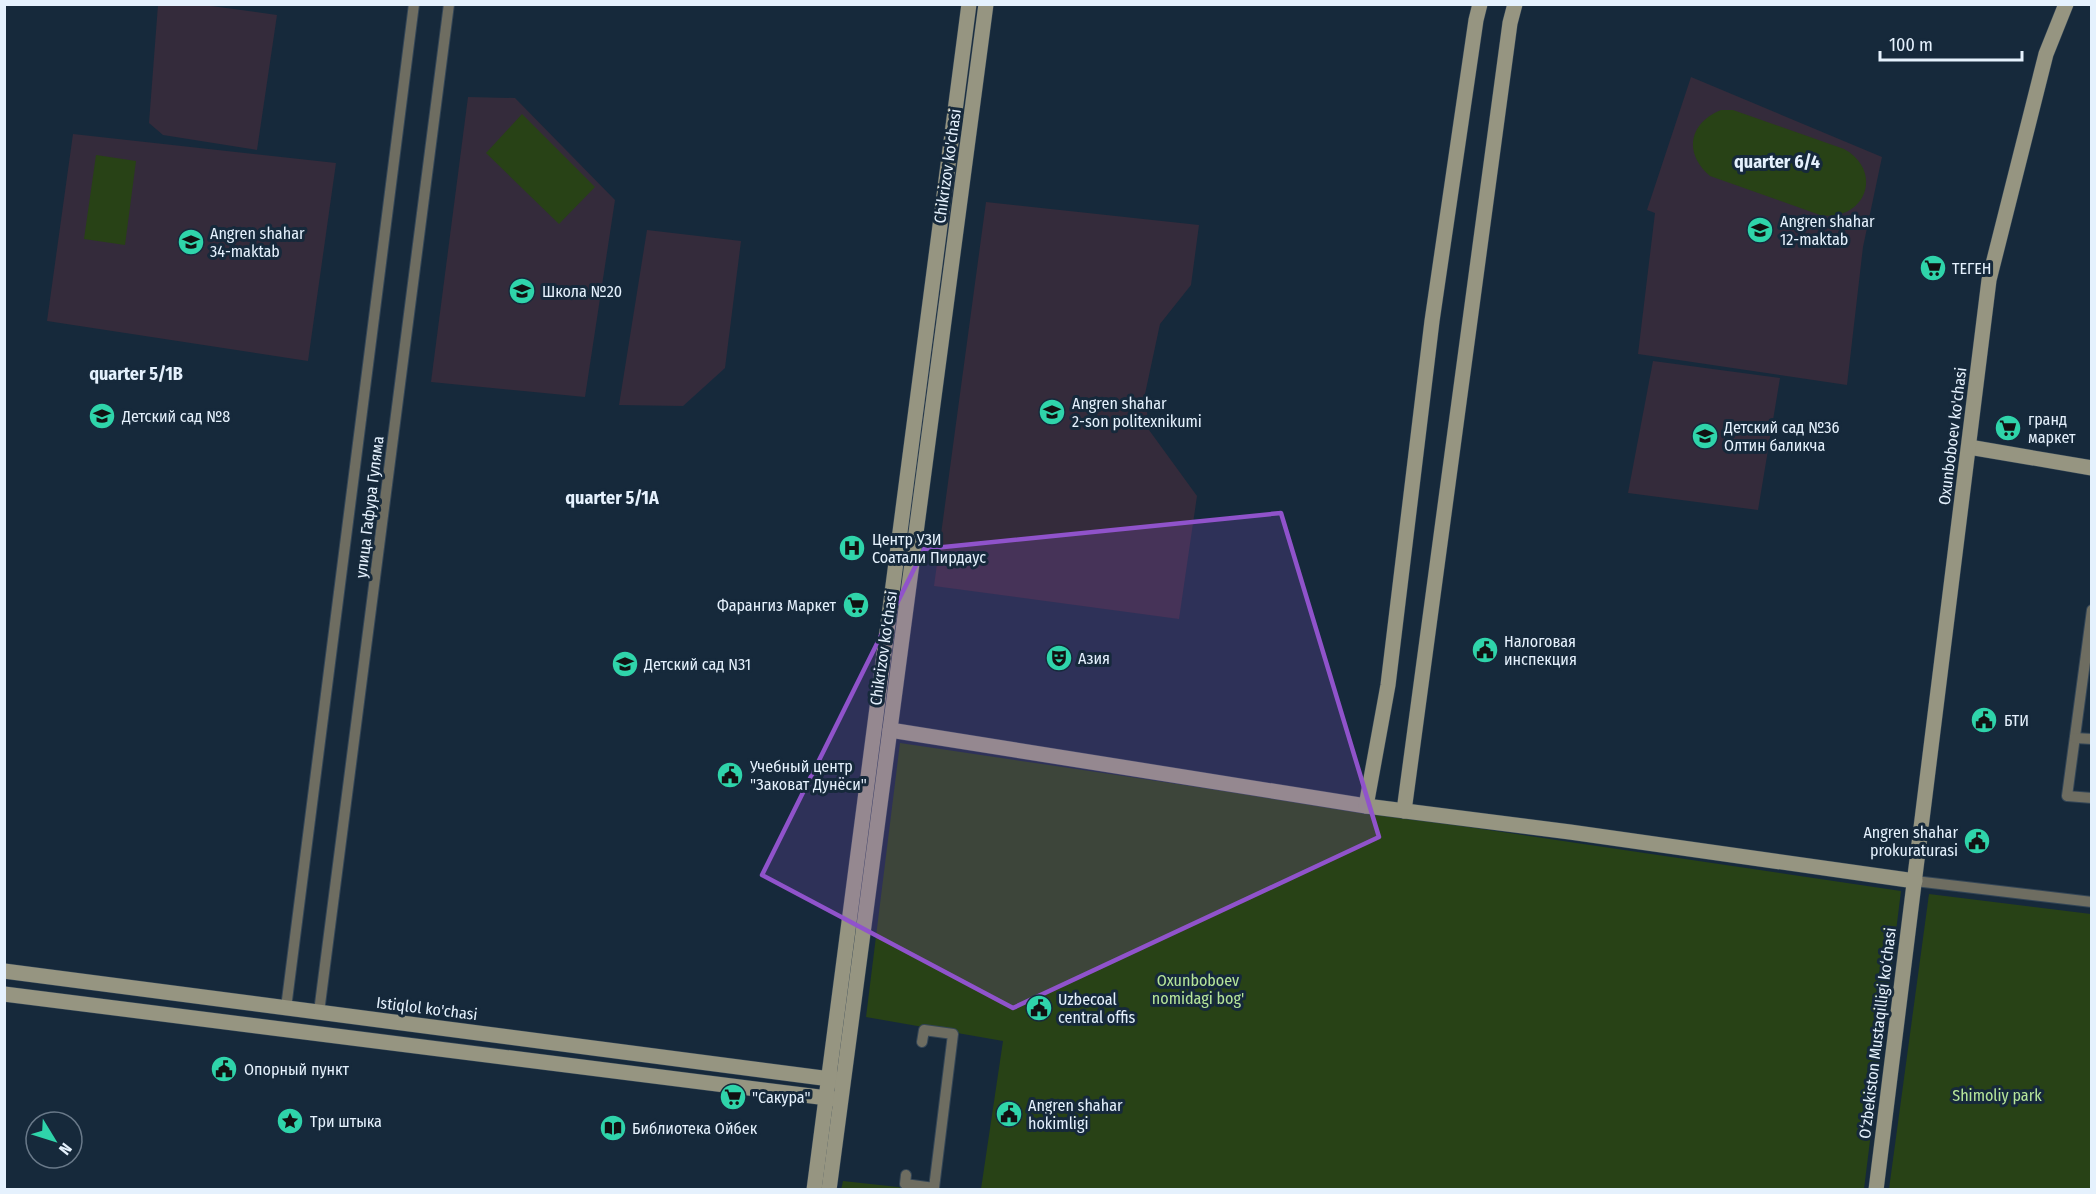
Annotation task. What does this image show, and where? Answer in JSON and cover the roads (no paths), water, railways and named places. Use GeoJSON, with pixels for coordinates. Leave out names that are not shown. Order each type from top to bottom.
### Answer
{"type":"FeatureCollection","features":[{"type":"Feature","properties":{"kind":"main road","name":"Chikrizov ko'chasi"},"geometry":{"type":"LineString","coordinates":[[843,1031],[969,4]]}},
{"type":"Feature","properties":{"kind":"main road","name":"Chikrizov ko'chasi"},"geometry":{"type":"LineString","coordinates":[[829,1190],[836,1080],[890,730],[986,4]]}},
{"type":"Feature","properties":{"kind":"main road"},"geometry":{"type":"LineString","coordinates":[[1366,806],[1388,685],[1432,321],[1480,4]]}},
{"type":"Feature","properties":{"kind":"main road"},"geometry":{"type":"LineString","coordinates":[[1404,811],[1508,35],[1515,4]]}},
{"type":"Feature","properties":{"kind":"main road","name":"Oxunboboev ko'chasi"},"geometry":{"type":"LineString","coordinates":[[1914,881],[1989,280],[2046,54],[2066,4]]}},
{"type":"Feature","properties":{"kind":"main road"},"geometry":{"type":"LineString","coordinates":[[1969,447],[2091,468]]}},
{"type":"Feature","properties":{"kind":"main road"},"geometry":{"type":"LineString","coordinates":[[890,730],[1366,806],[1914,881]]}},
{"type":"Feature","properties":{"kind":"main road","name":"O‘zbekiston Mustaqilligi ko‘chasi"},"geometry":{"type":"LineString","coordinates":[[1876,1190],[1914,881]]}},
{"type":"Feature","properties":{"kind":"main road","name":"Istiqlol ko'chasi"},"geometry":{"type":"LineString","coordinates":[[4,971],[836,1080]]}},
{"type":"Feature","properties":{"kind":"main road"},"geometry":{"type":"LineString","coordinates":[[4,994],[834,1099]]}},
{"type":"Feature","properties":{"kind":"main road"},"geometry":{"type":"LineString","coordinates":[[224,1022],[228,1001]]}},
{"type":"Feature","properties":{"kind":"main road","name":"Chikrizov ko'chasi"},"geometry":{"type":"LineString","coordinates":[[814,1190],[834,1099]]}},
{"type":"Feature","properties":{"kind":"street"},"geometry":{"type":"LineString","coordinates":[[286,1008],[414,4]]}},
{"type":"Feature","properties":{"kind":"street","name":"улица Гафура Гуляма"},"geometry":{"type":"LineString","coordinates":[[319,1012],[449,4]]}},
{"type":"Feature","properties":{"kind":"street"},"geometry":{"type":"LineString","coordinates":[[2091,610],[2067,796],[2091,798]]}},
{"type":"Feature","properties":{"kind":"street"},"geometry":{"type":"LineString","coordinates":[[2074,738],[2091,739]]}},
{"type":"Feature","properties":{"kind":"street"},"geometry":{"type":"LineString","coordinates":[[1914,881],[2091,902]]}},
{"type":"Feature","properties":{"kind":"street"},"geometry":{"type":"LineString","coordinates":[[906,1175],[905,1184],[934,1188],[953,1034],[924,1030],[922,1042]]}},
{"type":"Feature","properties":{"kind":"place","name":"Angren shahar 12-maktab"},"geometry":{"type":"Point","coordinates":[1760,230]}},
{"type":"Feature","properties":{"kind":"place","name":"Angren shahar 34-maktab"},"geometry":{"type":"Point","coordinates":[191,242]}},
{"type":"Feature","properties":{"kind":"place","name":"ТЕГЕН"},"geometry":{"type":"Point","coordinates":[1933,268]}},
{"type":"Feature","properties":{"kind":"place","name":"Школа №20"},"geometry":{"type":"Point","coordinates":[522,291]}},
{"type":"Feature","properties":{"kind":"place","name":"Angren shahar 2-son politexnikumi"},"geometry":{"type":"Point","coordinates":[1052,412]}},
{"type":"Feature","properties":{"kind":"place","name":"Детский сад №8"},"geometry":{"type":"Point","coordinates":[102,416]}},
{"type":"Feature","properties":{"kind":"place","name":"гранд маркет"},"geometry":{"type":"Point","coordinates":[2008,428]}},
{"type":"Feature","properties":{"kind":"place","name":"Детский сад №36 Олтин баликча"},"geometry":{"type":"Point","coordinates":[1705,436]}},
{"type":"Feature","properties":{"kind":"place","name":"Центр УЗИ Соатали Пирдаус"},"geometry":{"type":"Point","coordinates":[852,548]}},
{"type":"Feature","properties":{"kind":"place","name":"Фарангиз Маркет"},"geometry":{"type":"Point","coordinates":[856,605]}},
{"type":"Feature","properties":{"kind":"place","name":"Налоговая инспекция"},"geometry":{"type":"Point","coordinates":[1485,650]}},
{"type":"Feature","properties":{"kind":"place","name":"Азия"},"geometry":{"type":"Point","coordinates":[1059,658]}},
{"type":"Feature","properties":{"kind":"place","name":"Детский сад N31"},"geometry":{"type":"Point","coordinates":[625,664]}},
{"type":"Feature","properties":{"kind":"place","name":"БТИ"},"geometry":{"type":"Point","coordinates":[1984,720]}},
{"type":"Feature","properties":{"kind":"place","name":"Учебный центр \"Заковат Дунёси\""},"geometry":{"type":"Point","coordinates":[730,775]}},
{"type":"Feature","properties":{"kind":"place","name":"Angren shahar prokuraturasi"},"geometry":{"type":"Point","coordinates":[1977,841]}},
{"type":"Feature","properties":{"kind":"place","name":"Uzbecoal central offis"},"geometry":{"type":"Point","coordinates":[1039,1008]}},
{"type":"Feature","properties":{"kind":"place","name":"Опорный пункт"},"geometry":{"type":"Point","coordinates":[224,1069]}},
{"type":"Feature","properties":{"kind":"place","name":"\"Сакура\""},"geometry":{"type":"Point","coordinates":[733,1097]}},
{"type":"Feature","properties":{"kind":"place","name":"Angren shahar hokimligi"},"geometry":{"type":"Point","coordinates":[1009,1114]}},
{"type":"Feature","properties":{"kind":"place","name":"Три штыка"},"geometry":{"type":"Point","coordinates":[290,1121]}},
{"type":"Feature","properties":{"kind":"place","name":"Библиотека Ойбек"},"geometry":{"type":"Point","coordinates":[613,1128]}},
{"type":"Feature","properties":{"kind":"district","name":"quarter 6/4"},"geometry":{"type":"Point","coordinates":[1777,162]}},
{"type":"Feature","properties":{"kind":"district","name":"quarter 5/1B"},"geometry":{"type":"Point","coordinates":[136,374]}},
{"type":"Feature","properties":{"kind":"district","name":"quarter 5/1A"},"geometry":{"type":"Point","coordinates":[612,498]}},
{"type":"Feature","properties":{"kind":"park label","name":"Oxunboboev nomidagi bog'"},"geometry":{"type":"Point","coordinates":[1198,989]}},
{"type":"Feature","properties":{"kind":"park label","name":"Shimoliy park"},"geometry":{"type":"Point","coordinates":[1997,1095]}}]}
